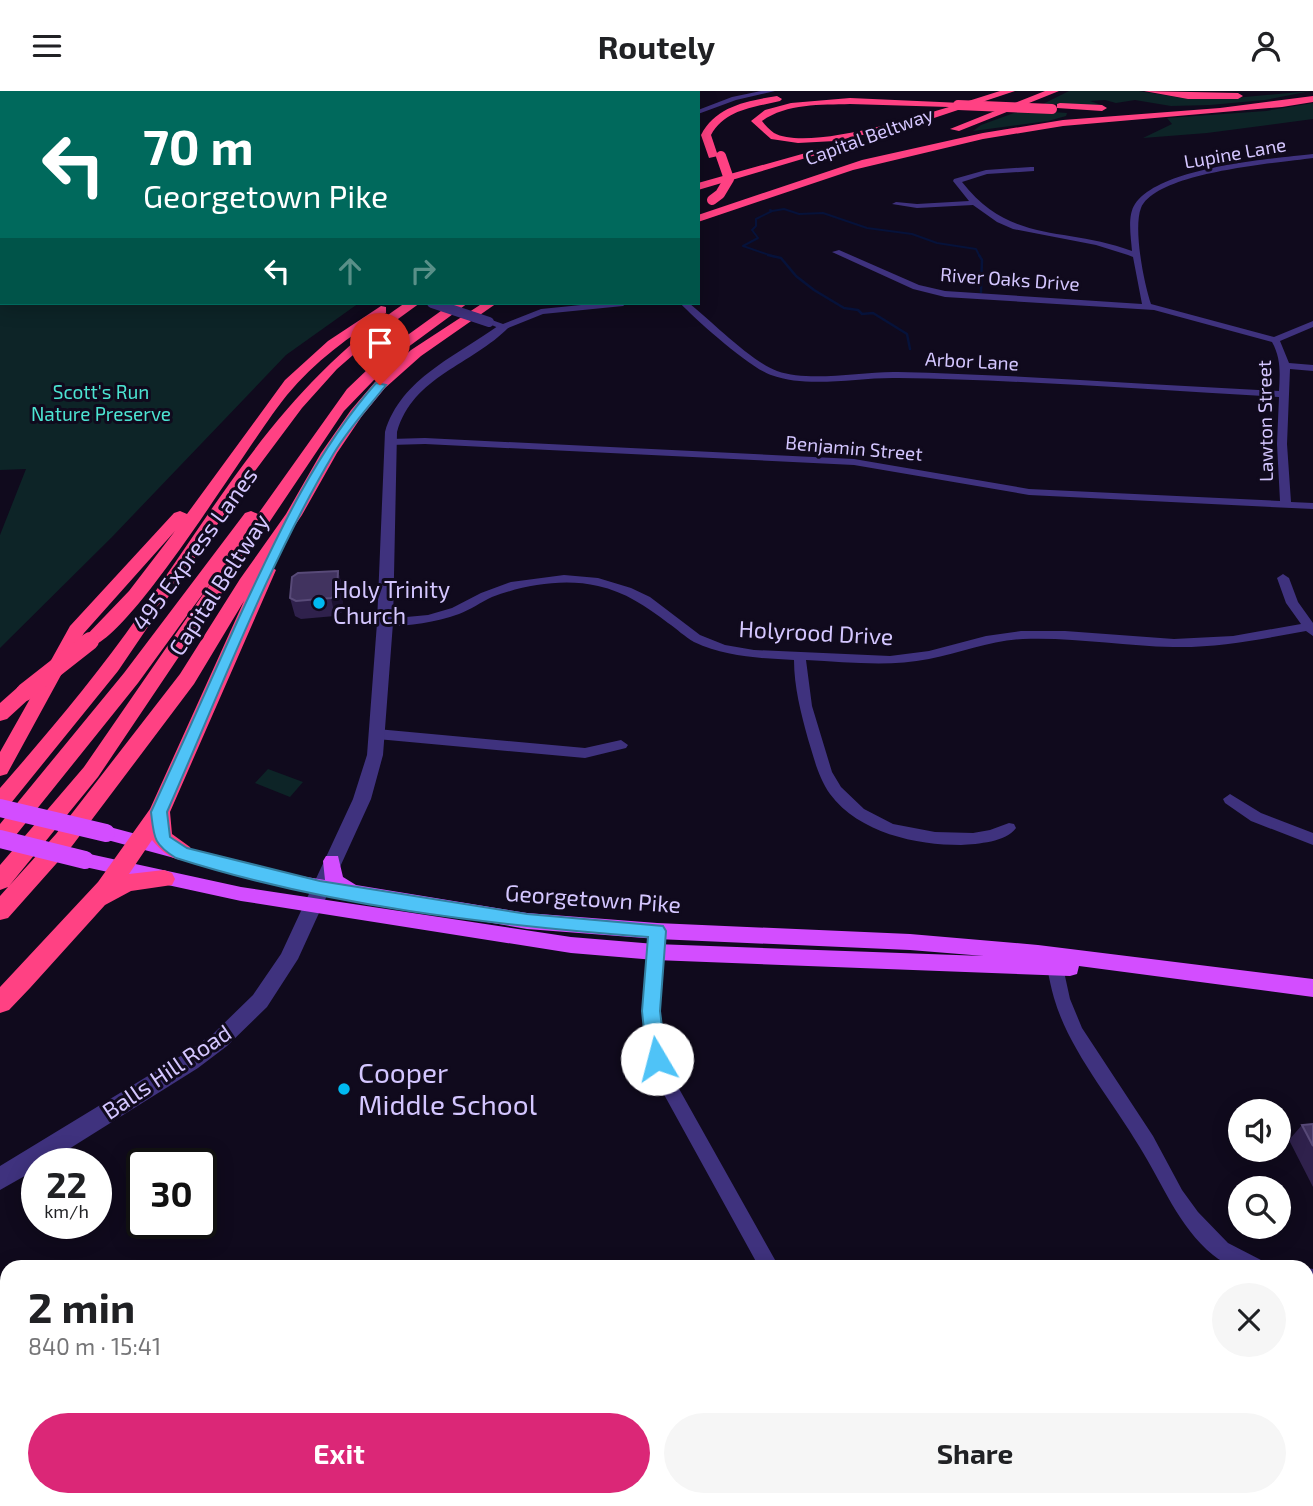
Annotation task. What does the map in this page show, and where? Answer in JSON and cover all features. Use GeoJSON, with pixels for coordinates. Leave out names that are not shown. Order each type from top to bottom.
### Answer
{"type":"FeatureCollection","features":[{"type":"Feature","properties":{"kind":"highway"},"geometry":{"type":"LineString","coordinates":[[963,103],[814,101],[774,109],[756,121],[765,132],[788,139],[839,139],[1010,91]]}},
{"type":"Feature","properties":{"kind":"highway","name":"Capital Beltway"},"geometry":{"type":"LineString","coordinates":[[702,199],[786,160],[908,131],[1031,91]]}},
{"type":"Feature","properties":{"kind":"highway","name":"Capital Beltway"},"geometry":{"type":"LineString","coordinates":[[700,218],[854,167],[1054,91]]}},
{"type":"Feature","properties":{"kind":"highway"},"geometry":{"type":"LineString","coordinates":[[1149,91],[1196,96],[1246,95]]}},
{"type":"Feature","properties":{"kind":"highway"},"geometry":{"type":"LineString","coordinates":[[700,123],[709,115],[735,104],[799,93],[1134,113],[1209,111]]}},
{"type":"Feature","properties":{"kind":"highway"},"geometry":{"type":"LineString","coordinates":[[1056,108],[1205,108],[1313,93]]}},
{"type":"Feature","properties":{"kind":"highway"},"geometry":{"type":"LineString","coordinates":[[702,199],[720,194],[729,179],[717,156],[715,135],[719,128],[741,113],[761,106],[825,98],[963,103]]}},
{"type":"Feature","properties":{"kind":"highway"},"geometry":{"type":"LineString","coordinates":[[854,167],[999,131],[1313,99]]}},
{"type":"Feature","properties":{"kind":"highway"},"geometry":{"type":"LineString","coordinates":[[702,199],[908,131]]}},
{"type":"Feature","properties":{"kind":"highway"},"geometry":{"type":"LineString","coordinates":[[702,199],[918,142]]}},
{"type":"Feature","properties":{"kind":"highway"},"geometry":{"type":"LineString","coordinates":[[0,769],[76,630],[222,471],[284,389],[317,355],[389,305]]}},
{"type":"Feature","properties":{"kind":"highway","name":"Capital Beltway"},"geometry":{"type":"LineString","coordinates":[[0,801],[67,723],[145,621],[300,399],[335,363],[409,305]]}},
{"type":"Feature","properties":{"kind":"highway","name":"495 Express Lanes"},"geometry":{"type":"LineString","coordinates":[[0,839],[131,678],[267,493],[318,417],[361,370],[401,334],[440,305]]}},
{"type":"Feature","properties":{"kind":"highway","name":"495 Express Lanes"},"geometry":{"type":"LineString","coordinates":[[0,881],[92,772],[339,408],[360,382],[409,337],[458,305]]}},
{"type":"Feature","properties":{"kind":"highway","name":"Capital Beltway"},"geometry":{"type":"LineString","coordinates":[[0,911],[64,840],[187,679],[249,579],[294,515],[341,434],[380,385],[423,347],[488,305]]}},
{"type":"Feature","properties":{"kind":"highway"},"geometry":{"type":"LineString","coordinates":[[252,433],[301,381],[352,342],[388,319]]}},
{"type":"Feature","properties":{"kind":"highway"},"geometry":{"type":"LineString","coordinates":[[0,714],[90,641],[134,598],[177,541],[222,471]]}},
{"type":"Feature","properties":{"kind":"highway"},"geometry":{"type":"LineString","coordinates":[[0,1003],[87,910],[142,841],[159,812],[294,515]]}},
{"type":"Feature","properties":{"kind":"highway"},"geometry":{"type":"LineString","coordinates":[[159,812],[162,838],[167,845],[182,853]]}},
{"type":"Feature","properties":{"kind":"highway"},"geometry":{"type":"LineString","coordinates":[[87,910],[111,891],[127,883],[164,879]]}},
{"type":"Feature","properties":{"kind":"main road","name":"Georgetown Pike"},"geometry":{"type":"LineString","coordinates":[[0,808],[142,841],[320,888],[527,921],[657,931],[910,942],[1038,953],[1313,988]]}},
{"type":"Feature","properties":{"kind":"main road","name":"Georgetown Pike"},"geometry":{"type":"LineString","coordinates":[[0,839],[120,869],[241,894],[571,945],[655,952],[1192,974]]}},
{"type":"Feature","properties":{"kind":"main road"},"geometry":{"type":"LineString","coordinates":[[332,861],[332,877],[337,884],[365,896]]}},
{"type":"Feature","properties":{"kind":"street"},"geometry":{"type":"LineString","coordinates":[[700,111],[734,98],[772,91]]}},
{"type":"Feature","properties":{"kind":"street","name":"Lupine Lane"},"geometry":{"type":"LineString","coordinates":[[1137,256],[1136,211],[1140,202],[1148,195],[1198,173],[1313,156]]}},
{"type":"Feature","properties":{"kind":"street"},"geometry":{"type":"LineString","coordinates":[[1031,169],[986,172],[957,181],[972,203],[988,216],[1013,227],[1102,243],[1137,256],[1141,290],[1147,306]]}},
{"type":"Feature","properties":{"kind":"street"},"geometry":{"type":"LineString","coordinates":[[896,204],[917,206],[972,203]]}},
{"type":"Feature","properties":{"kind":"street","name":"River Oaks Drive"},"geometry":{"type":"LineString","coordinates":[[836,252],[905,282],[945,294],[1147,306]]}},
{"type":"Feature","properties":{"kind":"street"},"geometry":{"type":"LineString","coordinates":[[438,305],[496,325]]}},
{"type":"Feature","properties":{"kind":"street","name":"Balls Hill Road"},"geometry":{"type":"LineString","coordinates":[[0,1179],[220,1040],[253,1008],[277,979],[313,907],[370,776],[377,734],[385,623],[390,442],[394,415],[406,398],[496,325],[541,312],[605,305]]}},
{"type":"Feature","properties":{"kind":"street","name":"Arbor Lane"},"geometry":{"type":"LineString","coordinates":[[686,305],[757,364],[774,373],[791,376],[809,378],[896,375],[1282,394]]}},
{"type":"Feature","properties":{"kind":"street","name":"Lawton Street"},"geometry":{"type":"LineString","coordinates":[[1147,306],[1177,311],[1275,340],[1313,324]]}},
{"type":"Feature","properties":{"kind":"street","name":"Lawton Street"},"geometry":{"type":"LineString","coordinates":[[1275,340],[1285,366],[1282,394],[1282,480],[1286,504]]}},
{"type":"Feature","properties":{"kind":"street"},"geometry":{"type":"LineString","coordinates":[[1285,366],[1313,368]]}},
{"type":"Feature","properties":{"kind":"street","name":"Benjamin Street"},"geometry":{"type":"LineString","coordinates":[[390,442],[425,441],[854,463],[894,466],[988,487],[1029,492],[1313,506]]}},
{"type":"Feature","properties":{"kind":"street"},"geometry":{"type":"LineString","coordinates":[[1283,578],[1292,603],[1311,629]]}},
{"type":"Feature","properties":{"kind":"street","name":"Holyrood Drive"},"geometry":{"type":"LineString","coordinates":[[385,623],[443,616],[515,585],[548,579],[581,580],[613,586],[641,597],[685,631],[709,644],[739,652],[800,656],[867,660],[909,658],[1001,637],[1043,634],[1156,643],[1206,642],[1311,629]]}},
{"type":"Feature","properties":{"kind":"street"},"geometry":{"type":"LineString","coordinates":[[800,656],[800,687],[826,774],[838,793],[856,810],[887,828],[928,837],[979,838],[1009,828]]}},
{"type":"Feature","properties":{"kind":"street"},"geometry":{"type":"LineString","coordinates":[[377,734],[585,753],[621,745]]}},
{"type":"Feature","properties":{"kind":"street"},"geometry":{"type":"LineString","coordinates":[[1230,799],[1256,817],[1313,839]]}},
{"type":"Feature","properties":{"kind":"street"},"geometry":{"type":"LineString","coordinates":[[657,931],[651,1011],[657,1059],[665,1080],[765,1260]]}},
{"type":"Feature","properties":{"kind":"street"},"geometry":{"type":"LineString","coordinates":[[1055,967],[1062,999],[1076,1032],[1147,1142],[1176,1196],[1191,1218],[1221,1250],[1240,1260]]}},
{"type":"Feature","properties":{"kind":"green space"},"geometry":{"type":"Polygon","coordinates":[[[1069,91],[1139,91],[1182,98],[1223,99],[1311,91],[1265,100],[1210,105],[1171,106],[1135,100],[1116,103],[1105,100],[1090,101],[1104,106],[1043,104],[1069,91]]]}},
{"type":"Feature","properties":{"kind":"green space"},"geometry":{"type":"Polygon","coordinates":[[[1313,103],[1313,119],[1207,133],[1143,138],[1172,124],[1167,118],[1266,111],[1313,103]]]}},
{"type":"Feature","properties":{"kind":"green space"},"geometry":{"type":"Polygon","coordinates":[[[1022,110],[1067,113],[1066,116],[1048,121],[973,131],[981,125],[1022,110]]]}},
{"type":"Feature","properties":{"kind":"green space","name":"Scott's Run Nature Preserve"},"geometry":{"type":"Polygon","coordinates":[[[0,305],[356,305],[286,355],[112,537],[0,648],[0,535],[26,469],[0,470],[0,305]]]}},
{"type":"Feature","properties":{"kind":"green space"},"geometry":{"type":"Polygon","coordinates":[[[268,769],[303,782],[290,797],[255,783],[268,769]]]}},
{"type":"Feature","properties":{"kind":"building"},"geometry":{"type":"Polygon","coordinates":[[[338,571],[337,594],[331,598],[296,601],[290,598],[292,577],[298,573],[338,571]]]}},
{"type":"Feature","properties":{"kind":"building"},"geometry":{"type":"Polygon","coordinates":[[[1313,1124],[1313,1146],[1302,1125],[1313,1124]]]}},
{"type":"Feature","properties":{"kind":"waterway"},"geometry":{"type":"LineString","coordinates":[[772,211],[784,209],[799,214],[823,213],[867,228],[912,234],[937,243],[976,249],[979,255]]}},
{"type":"Feature","properties":{"kind":"waterway"},"geometry":{"type":"LineString","coordinates":[[772,211],[756,219],[756,226],[752,230],[758,238],[743,246],[772,256]]}},
{"type":"Feature","properties":{"kind":"waterway"},"geometry":{"type":"LineString","coordinates":[[979,255],[982,260],[981,292]]}},
{"type":"Feature","properties":{"kind":"waterway"},"geometry":{"type":"LineString","coordinates":[[772,256],[781,258],[796,276],[844,308],[858,310],[862,314],[873,313],[907,334],[910,349]]}},
{"type":"Feature","properties":{"kind":"place","name":"Holy Trinity Church"},"geometry":{"type":"Point","coordinates":[319,603]}},
{"type":"Feature","properties":{"kind":"place","name":"Cooper Middle School"},"geometry":{"type":"Point","coordinates":[344,1089]}},
{"type":"Feature","properties":{"kind":"route"},"geometry":{"type":"LineString","coordinates":[[380,385],[356,413],[329,453],[279,545],[159,812],[162,838],[167,845],[182,853],[320,888],[527,921],[657,931],[651,1011],[657,1059]]}}]}
